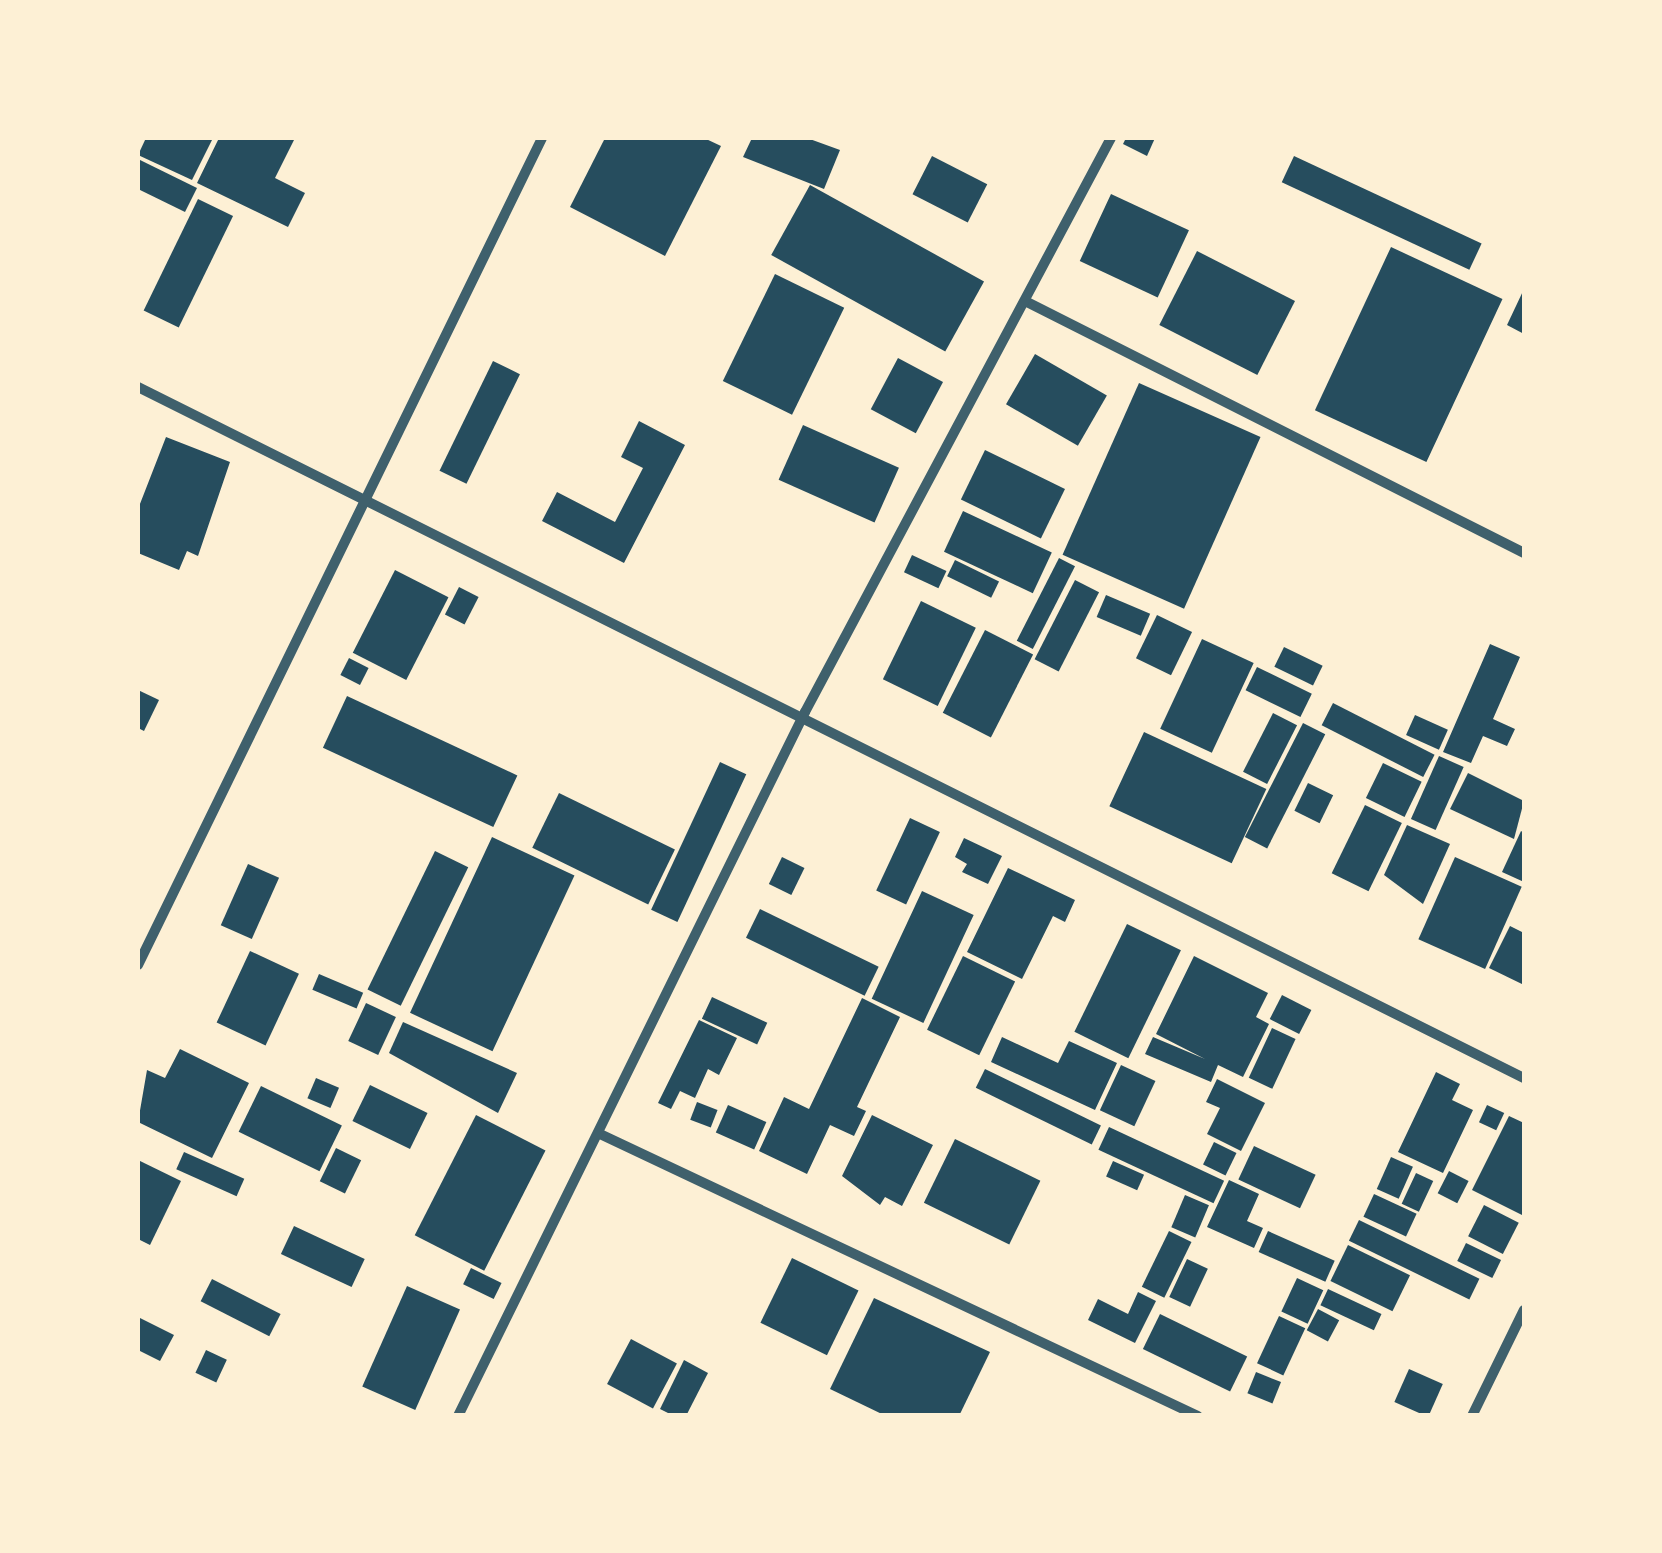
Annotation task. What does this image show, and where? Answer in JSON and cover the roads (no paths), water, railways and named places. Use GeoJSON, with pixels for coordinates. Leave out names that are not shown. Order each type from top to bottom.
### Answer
{"type":"FeatureCollection","features":[{"type":"Feature","properties":{"kind":"street"},"geometry":{"type":"LineString","coordinates":[[138,965],[362,498],[542,138]]}},
{"type":"Feature","properties":{"kind":"street"},"geometry":{"type":"LineString","coordinates":[[458,1416],[805,712],[1111,138]]}},
{"type":"Feature","properties":{"kind":"street"},"geometry":{"type":"LineString","coordinates":[[1025,301],[1524,553]]}},
{"type":"Feature","properties":{"kind":"street"},"geometry":{"type":"LineString","coordinates":[[138,387],[805,712],[1524,1078]]}},
{"type":"Feature","properties":{"kind":"street"},"geometry":{"type":"LineString","coordinates":[[600,1134],[1198,1416]]}},
{"type":"Feature","properties":{"kind":"street"},"geometry":{"type":"LineString","coordinates":[[1472,1416],[1524,1310]]}}]}
